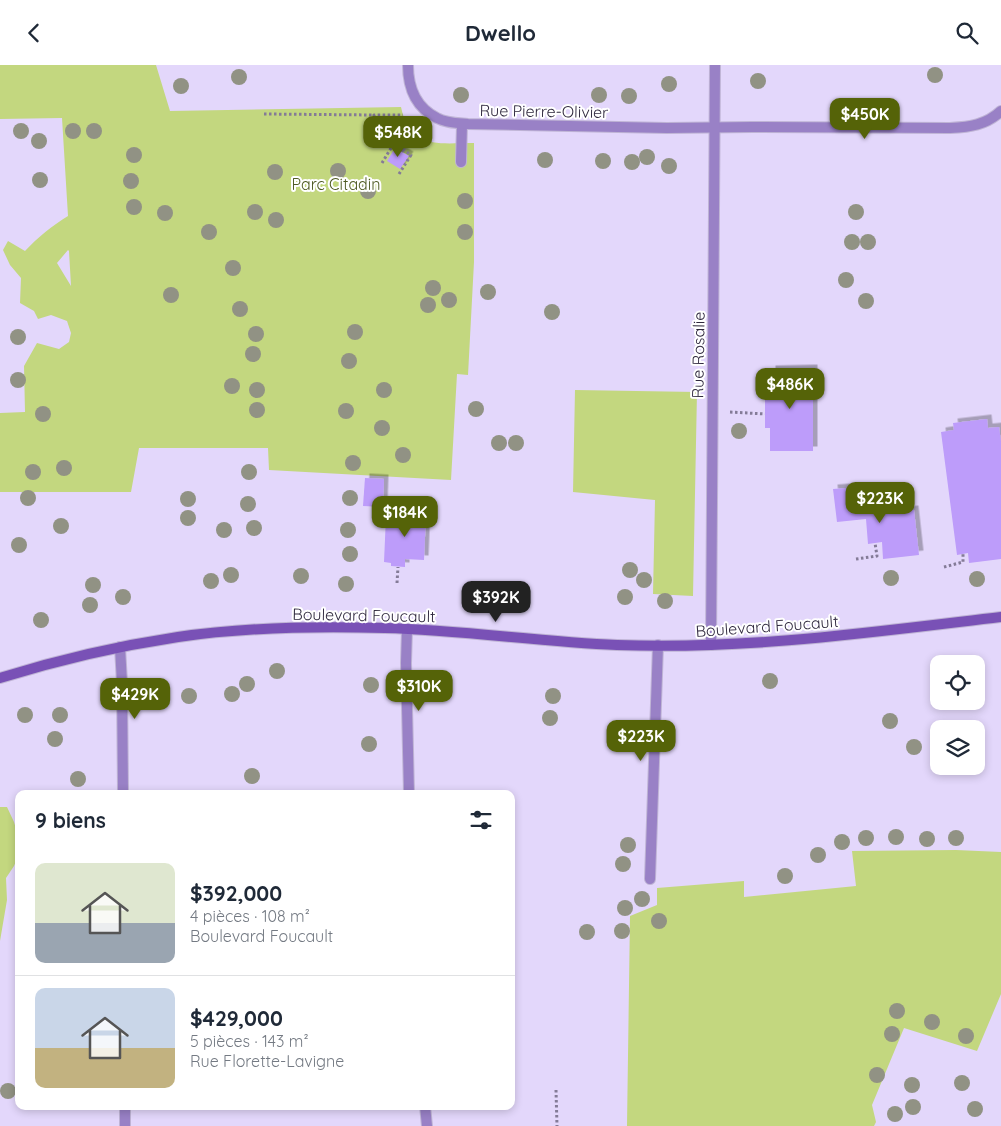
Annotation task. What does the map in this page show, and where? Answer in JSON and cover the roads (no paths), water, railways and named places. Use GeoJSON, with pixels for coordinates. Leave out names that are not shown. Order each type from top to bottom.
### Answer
{"type":"FeatureCollection","features":[{"type":"Feature","properties":{"kind":"street","name":"Rue Pierre-Olivier"},"geometry":{"type":"LineString","coordinates":[[408,65],[408,81],[413,94],[425,110],[436,118],[462,124],[667,128],[964,127],[977,125],[1001,111]]}},
{"type":"Feature","properties":{"kind":"street","name":"Rue Rosalie"},"geometry":{"type":"LineString","coordinates":[[711,645],[715,65]]}},
{"type":"Feature","properties":{"kind":"street"},"geometry":{"type":"LineString","coordinates":[[461,162],[462,124]]}},
{"type":"Feature","properties":{"kind":"street","name":"Boulevard Foucault"},"geometry":{"type":"LineString","coordinates":[[0,678],[60,660],[120,647],[179,637],[243,630],[364,627],[616,645],[711,645],[796,640],[1001,617]]}},
{"type":"Feature","properties":{"kind":"street"},"geometry":{"type":"LineString","coordinates":[[407,629],[409,790]]}},
{"type":"Feature","properties":{"kind":"street"},"geometry":{"type":"LineString","coordinates":[[650,879],[658,645]]}},
{"type":"Feature","properties":{"kind":"street"},"geometry":{"type":"LineString","coordinates":[[120,647],[123,790]]}},
{"type":"Feature","properties":{"kind":"street"},"geometry":{"type":"LineString","coordinates":[[125,1110],[125,1126]]}},
{"type":"Feature","properties":{"kind":"street"},"geometry":{"type":"LineString","coordinates":[[425,1110],[427,1126]]}},
{"type":"Feature","properties":{"kind":"park label","name":"Parc Citadin"},"geometry":{"type":"Point","coordinates":[336,184]}}]}
